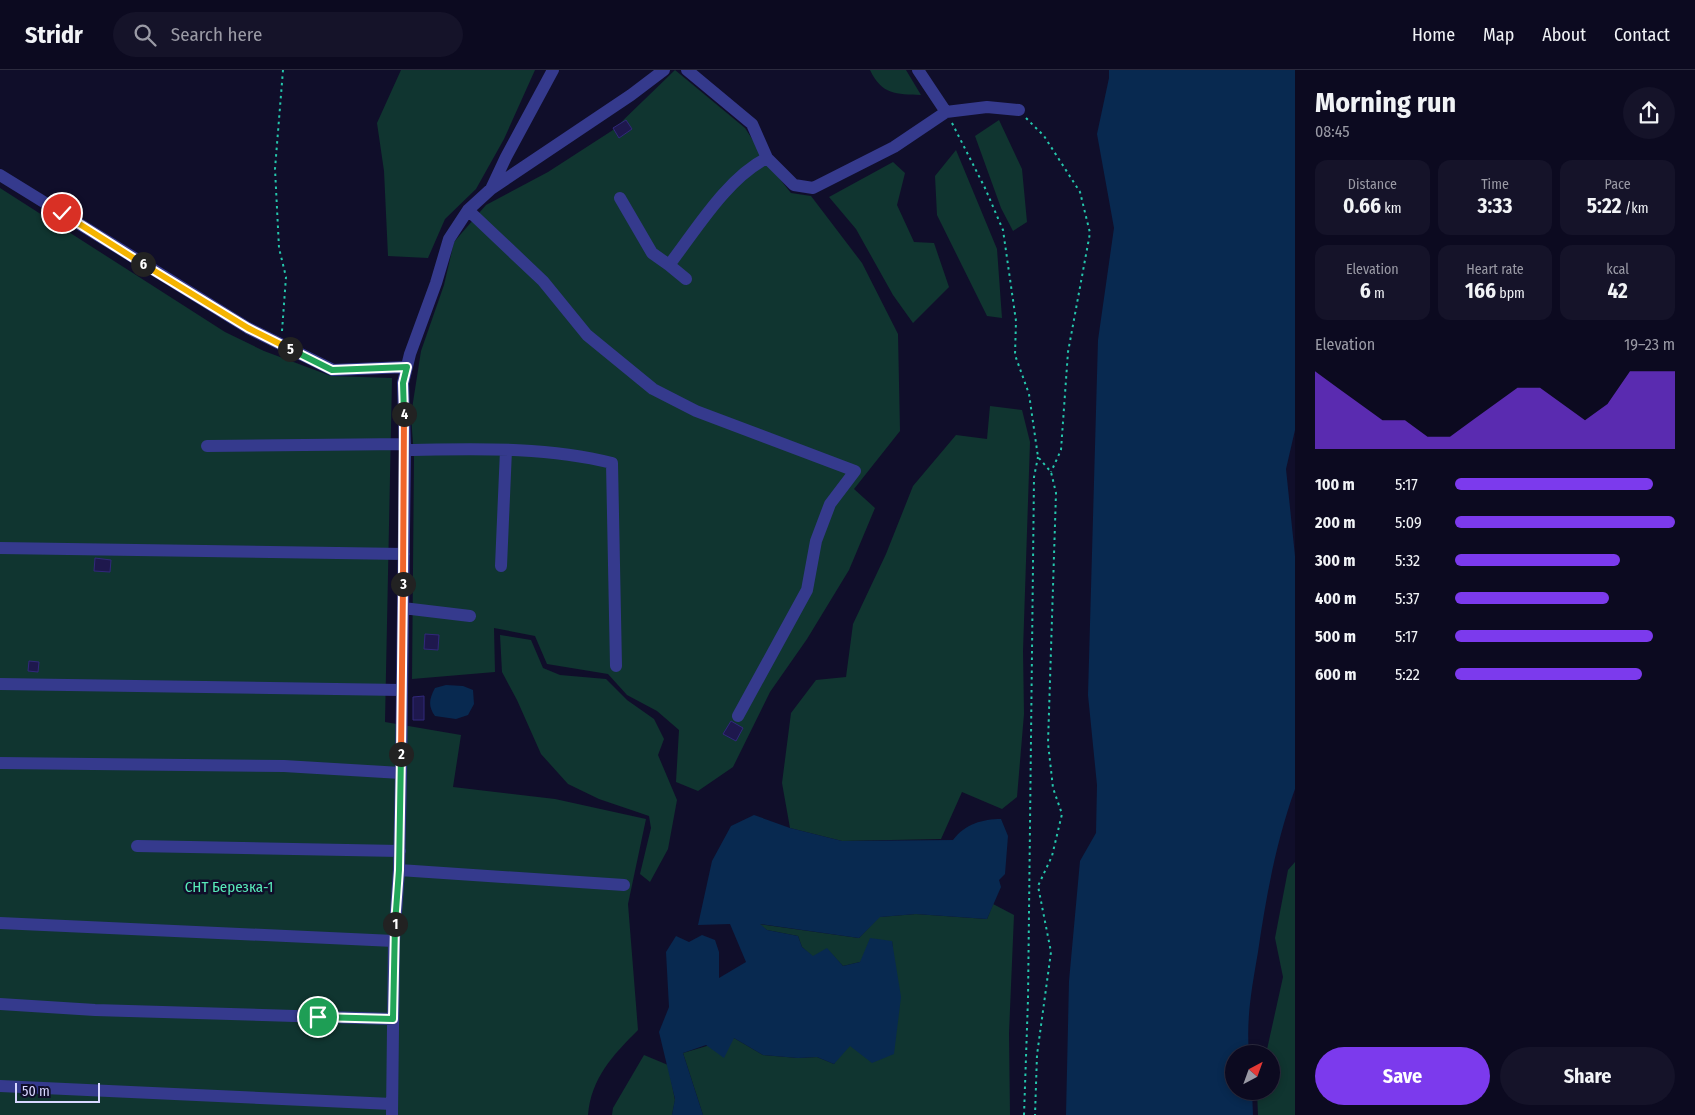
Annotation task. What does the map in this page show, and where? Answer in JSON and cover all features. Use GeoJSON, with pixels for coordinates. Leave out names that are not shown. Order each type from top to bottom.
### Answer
{"type":"FeatureCollection","features":[{"type":"Feature","properties":{"kind":"street"},"geometry":{"type":"LineString","coordinates":[[491,189],[553,70]]}},
{"type":"Feature","properties":{"kind":"street"},"geometry":{"type":"LineString","coordinates":[[0,1086],[392,1109],[394,941],[400,850],[405,447],[403,383],[407,367],[436,283],[448,239],[468,210],[491,189],[631,95],[664,70]]}},
{"type":"Feature","properties":{"kind":"street"},"geometry":{"type":"LineString","coordinates":[[687,70],[752,124],[767,158],[794,185],[813,188],[894,147],[946,112],[987,107],[1019,110]]}},
{"type":"Feature","properties":{"kind":"street"},"geometry":{"type":"LineString","coordinates":[[918,70],[946,112]]}},
{"type":"Feature","properties":{"kind":"street"},"geometry":{"type":"LineString","coordinates":[[669,265],[717,202],[753,165],[767,158]]}},
{"type":"Feature","properties":{"kind":"street"},"geometry":{"type":"LineString","coordinates":[[0,175],[248,328],[332,370],[407,367]]}},
{"type":"Feature","properties":{"kind":"street"},"geometry":{"type":"LineString","coordinates":[[620,198],[652,253],[686,279]]}},
{"type":"Feature","properties":{"kind":"street"},"geometry":{"type":"LineString","coordinates":[[468,210],[542,281],[587,335],[652,389],[696,411],[855,471],[830,504],[816,540],[807,590],[738,716]]}},
{"type":"Feature","properties":{"kind":"street"},"geometry":{"type":"LineString","coordinates":[[207,446],[405,447],[506,450],[558,453],[612,463],[616,666]]}},
{"type":"Feature","properties":{"kind":"street"},"geometry":{"type":"LineString","coordinates":[[501,566],[506,450]]}},
{"type":"Feature","properties":{"kind":"street"},"geometry":{"type":"LineString","coordinates":[[0,548],[404,554]]}},
{"type":"Feature","properties":{"kind":"street"},"geometry":{"type":"LineString","coordinates":[[403,608],[470,616]]}},
{"type":"Feature","properties":{"kind":"street"},"geometry":{"type":"LineString","coordinates":[[0,684],[401,690]]}},
{"type":"Feature","properties":{"kind":"street"},"geometry":{"type":"LineString","coordinates":[[0,763],[284,766],[401,772]]}},
{"type":"Feature","properties":{"kind":"street"},"geometry":{"type":"LineString","coordinates":[[137,846],[400,850]]}},
{"type":"Feature","properties":{"kind":"street"},"geometry":{"type":"LineString","coordinates":[[399,870],[624,885]]}},
{"type":"Feature","properties":{"kind":"street"},"geometry":{"type":"LineString","coordinates":[[0,922],[394,941]]}},
{"type":"Feature","properties":{"kind":"street"},"geometry":{"type":"LineString","coordinates":[[0,1004],[95,1010],[393,1019]]}},
{"type":"Feature","properties":{"kind":"path"},"geometry":{"type":"LineString","coordinates":[[281,345],[286,277],[279,248],[275,169],[283,70]]}},
{"type":"Feature","properties":{"kind":"path"},"geometry":{"type":"LineString","coordinates":[[1019,110],[1044,136],[1080,192],[1090,233],[1068,352],[1061,450],[1051,472]]}},
{"type":"Feature","properties":{"kind":"path"},"geometry":{"type":"LineString","coordinates":[[946,112],[966,147],[1002,230],[1016,321],[1015,356],[1029,394],[1038,457],[1034,477],[1028,999],[1024,1115]]}},
{"type":"Feature","properties":{"kind":"path"},"geometry":{"type":"LineString","coordinates":[[1035,1115],[1037,1055],[1051,952],[1038,886],[1052,856],[1062,814],[1053,788],[1048,743],[1056,492],[1051,472],[1038,457]]}},
{"type":"Feature","properties":{"kind":"green space"},"geometry":{"type":"Polygon","coordinates":[[[401,70],[535,70],[504,139],[476,189],[445,219],[428,258],[388,256],[384,171],[377,123],[401,70]]]}},
{"type":"Feature","properties":{"kind":"green space"},"geometry":{"type":"Polygon","coordinates":[[[675,70],[745,128],[771,168],[791,193],[811,196],[862,263],[898,334],[900,431],[854,489],[875,508],[849,570],[807,639],[770,692],[733,767],[698,791],[676,782],[679,730],[657,711],[627,695],[608,674],[547,664],[535,636],[494,628],[495,672],[412,679],[414,458],[411,415],[421,351],[444,285],[454,242],[486,205],[548,172],[613,130],[675,70]]]}},
{"type":"Feature","properties":{"kind":"green space"},"geometry":{"type":"Polygon","coordinates":[[[870,70],[906,70],[921,95],[891,92],[880,84],[870,70]]]}},
{"type":"Feature","properties":{"kind":"green space"},"geometry":{"type":"Polygon","coordinates":[[[999,120],[1022,169],[1027,222],[1013,231],[1001,208],[975,136],[999,120]]]}},
{"type":"Feature","properties":{"kind":"green space"},"geometry":{"type":"Polygon","coordinates":[[[956,150],[997,249],[1002,318],[987,316],[937,215],[935,176],[956,150]]]}},
{"type":"Feature","properties":{"kind":"green space"},"geometry":{"type":"Polygon","coordinates":[[[893,162],[905,173],[897,205],[914,242],[934,243],[949,287],[913,323],[893,295],[856,229],[829,197],[893,162]]]}},
{"type":"Feature","properties":{"kind":"green space","name":"СНТ Березка-1"},"geometry":{"type":"Polygon","coordinates":[[[0,188],[225,332],[264,351],[331,376],[392,378],[385,722],[461,735],[453,787],[555,799],[646,819],[628,904],[638,1030],[612,1058],[599,1078],[590,1102],[588,1115],[0,1115],[0,188]]]}},
{"type":"Feature","properties":{"kind":"green space"},"geometry":{"type":"Polygon","coordinates":[[[990,406],[1022,410],[1030,442],[1023,651],[1024,714],[1017,797],[1002,809],[962,792],[941,839],[842,841],[790,828],[782,783],[791,713],[816,680],[846,677],[853,624],[886,554],[913,486],[956,435],[987,439],[990,406]]]}},
{"type":"Feature","properties":{"kind":"green space"},"geometry":{"type":"Polygon","coordinates":[[[500,635],[531,640],[543,668],[560,675],[606,679],[627,700],[654,719],[664,739],[658,755],[677,800],[668,849],[650,882],[640,874],[651,828],[649,816],[599,799],[568,784],[541,754],[517,700],[502,672],[500,635]]]}},
{"type":"Feature","properties":{"kind":"green space"},"geometry":{"type":"Polygon","coordinates":[[[1295,862],[1295,1115],[1258,1115],[1257,1100],[1280,1100],[1280,1045],[1268,1045],[1283,977],[1275,938],[1288,870],[1295,862]]]}},
{"type":"Feature","properties":{"kind":"green space"},"geometry":{"type":"Polygon","coordinates":[[[993,904],[1014,915],[1009,1033],[1010,1115],[703,1115],[683,1053],[734,1038],[763,1055],[798,1058],[817,1057],[834,1064],[894,962],[892,941],[860,962],[843,966],[827,949],[813,957],[802,947],[798,936],[767,930],[758,924],[859,938],[879,917],[916,914],[987,919],[993,904]]]}},
{"type":"Feature","properties":{"kind":"green space"},"geometry":{"type":"Polygon","coordinates":[[[644,1055],[668,1065],[675,1100],[672,1115],[612,1115],[613,1108],[644,1055]]]}},
{"type":"Feature","properties":{"kind":"water"},"geometry":{"type":"Polygon","coordinates":[[[1109,70],[1295,70],[1295,430],[1286,469],[1295,556],[1295,789],[1277,849],[1264,911],[1250,1003],[1249,1045],[1225,1045],[1225,1100],[1252,1100],[1253,1115],[1066,1115],[1069,981],[1080,861],[1096,833],[1097,785],[1088,695],[1098,340],[1114,228],[1097,134],[1109,70]]]}},
{"type":"Feature","properties":{"kind":"water"},"geometry":{"type":"Polygon","coordinates":[[[446,685],[463,686],[473,690],[474,704],[468,715],[456,719],[435,716],[430,706],[431,696],[435,688],[446,685]]]}},
{"type":"Feature","properties":{"kind":"water"},"geometry":{"type":"Polygon","coordinates":[[[754,815],[790,828],[842,841],[953,840],[969,826],[988,820],[1001,819],[1008,836],[1005,874],[999,880],[1001,887],[987,919],[916,914],[880,917],[859,938],[760,924],[767,930],[798,936],[802,947],[813,956],[827,948],[843,966],[860,962],[870,938],[892,941],[901,997],[894,1054],[872,1063],[850,1046],[834,1064],[817,1057],[798,1058],[763,1055],[734,1038],[724,1058],[706,1045],[683,1053],[703,1115],[672,1115],[675,1099],[659,1032],[669,1007],[666,952],[676,936],[689,942],[702,935],[715,940],[719,952],[719,978],[746,962],[730,924],[698,925],[712,861],[731,826],[754,815]]]}},
{"type":"Feature","properties":{"kind":"building"},"geometry":{"type":"Polygon","coordinates":[[[626,120],[632,129],[619,138],[613,128],[626,120]]]}},
{"type":"Feature","properties":{"kind":"building"},"geometry":{"type":"Polygon","coordinates":[[[95,558],[111,560],[110,572],[94,571],[95,558]]]}},
{"type":"Feature","properties":{"kind":"building"},"geometry":{"type":"Polygon","coordinates":[[[425,634],[439,635],[438,650],[424,649],[425,634]]]}},
{"type":"Feature","properties":{"kind":"building"},"geometry":{"type":"Polygon","coordinates":[[[29,661],[39,662],[38,672],[28,671],[29,661]]]}},
{"type":"Feature","properties":{"kind":"building"},"geometry":{"type":"Polygon","coordinates":[[[424,696],[424,720],[413,720],[413,697],[424,696]]]}},
{"type":"Feature","properties":{"kind":"building"},"geometry":{"type":"Polygon","coordinates":[[[731,721],[743,728],[736,741],[723,734],[731,721]]]}},
{"type":"Feature","properties":{"kind":"route"},"geometry":{"type":"LineString","coordinates":[[62,213],[248,328],[332,370],[407,367],[403,383],[405,450],[401,631],[402,745],[400,850],[394,941],[393,1019],[318,1017]]}}]}
